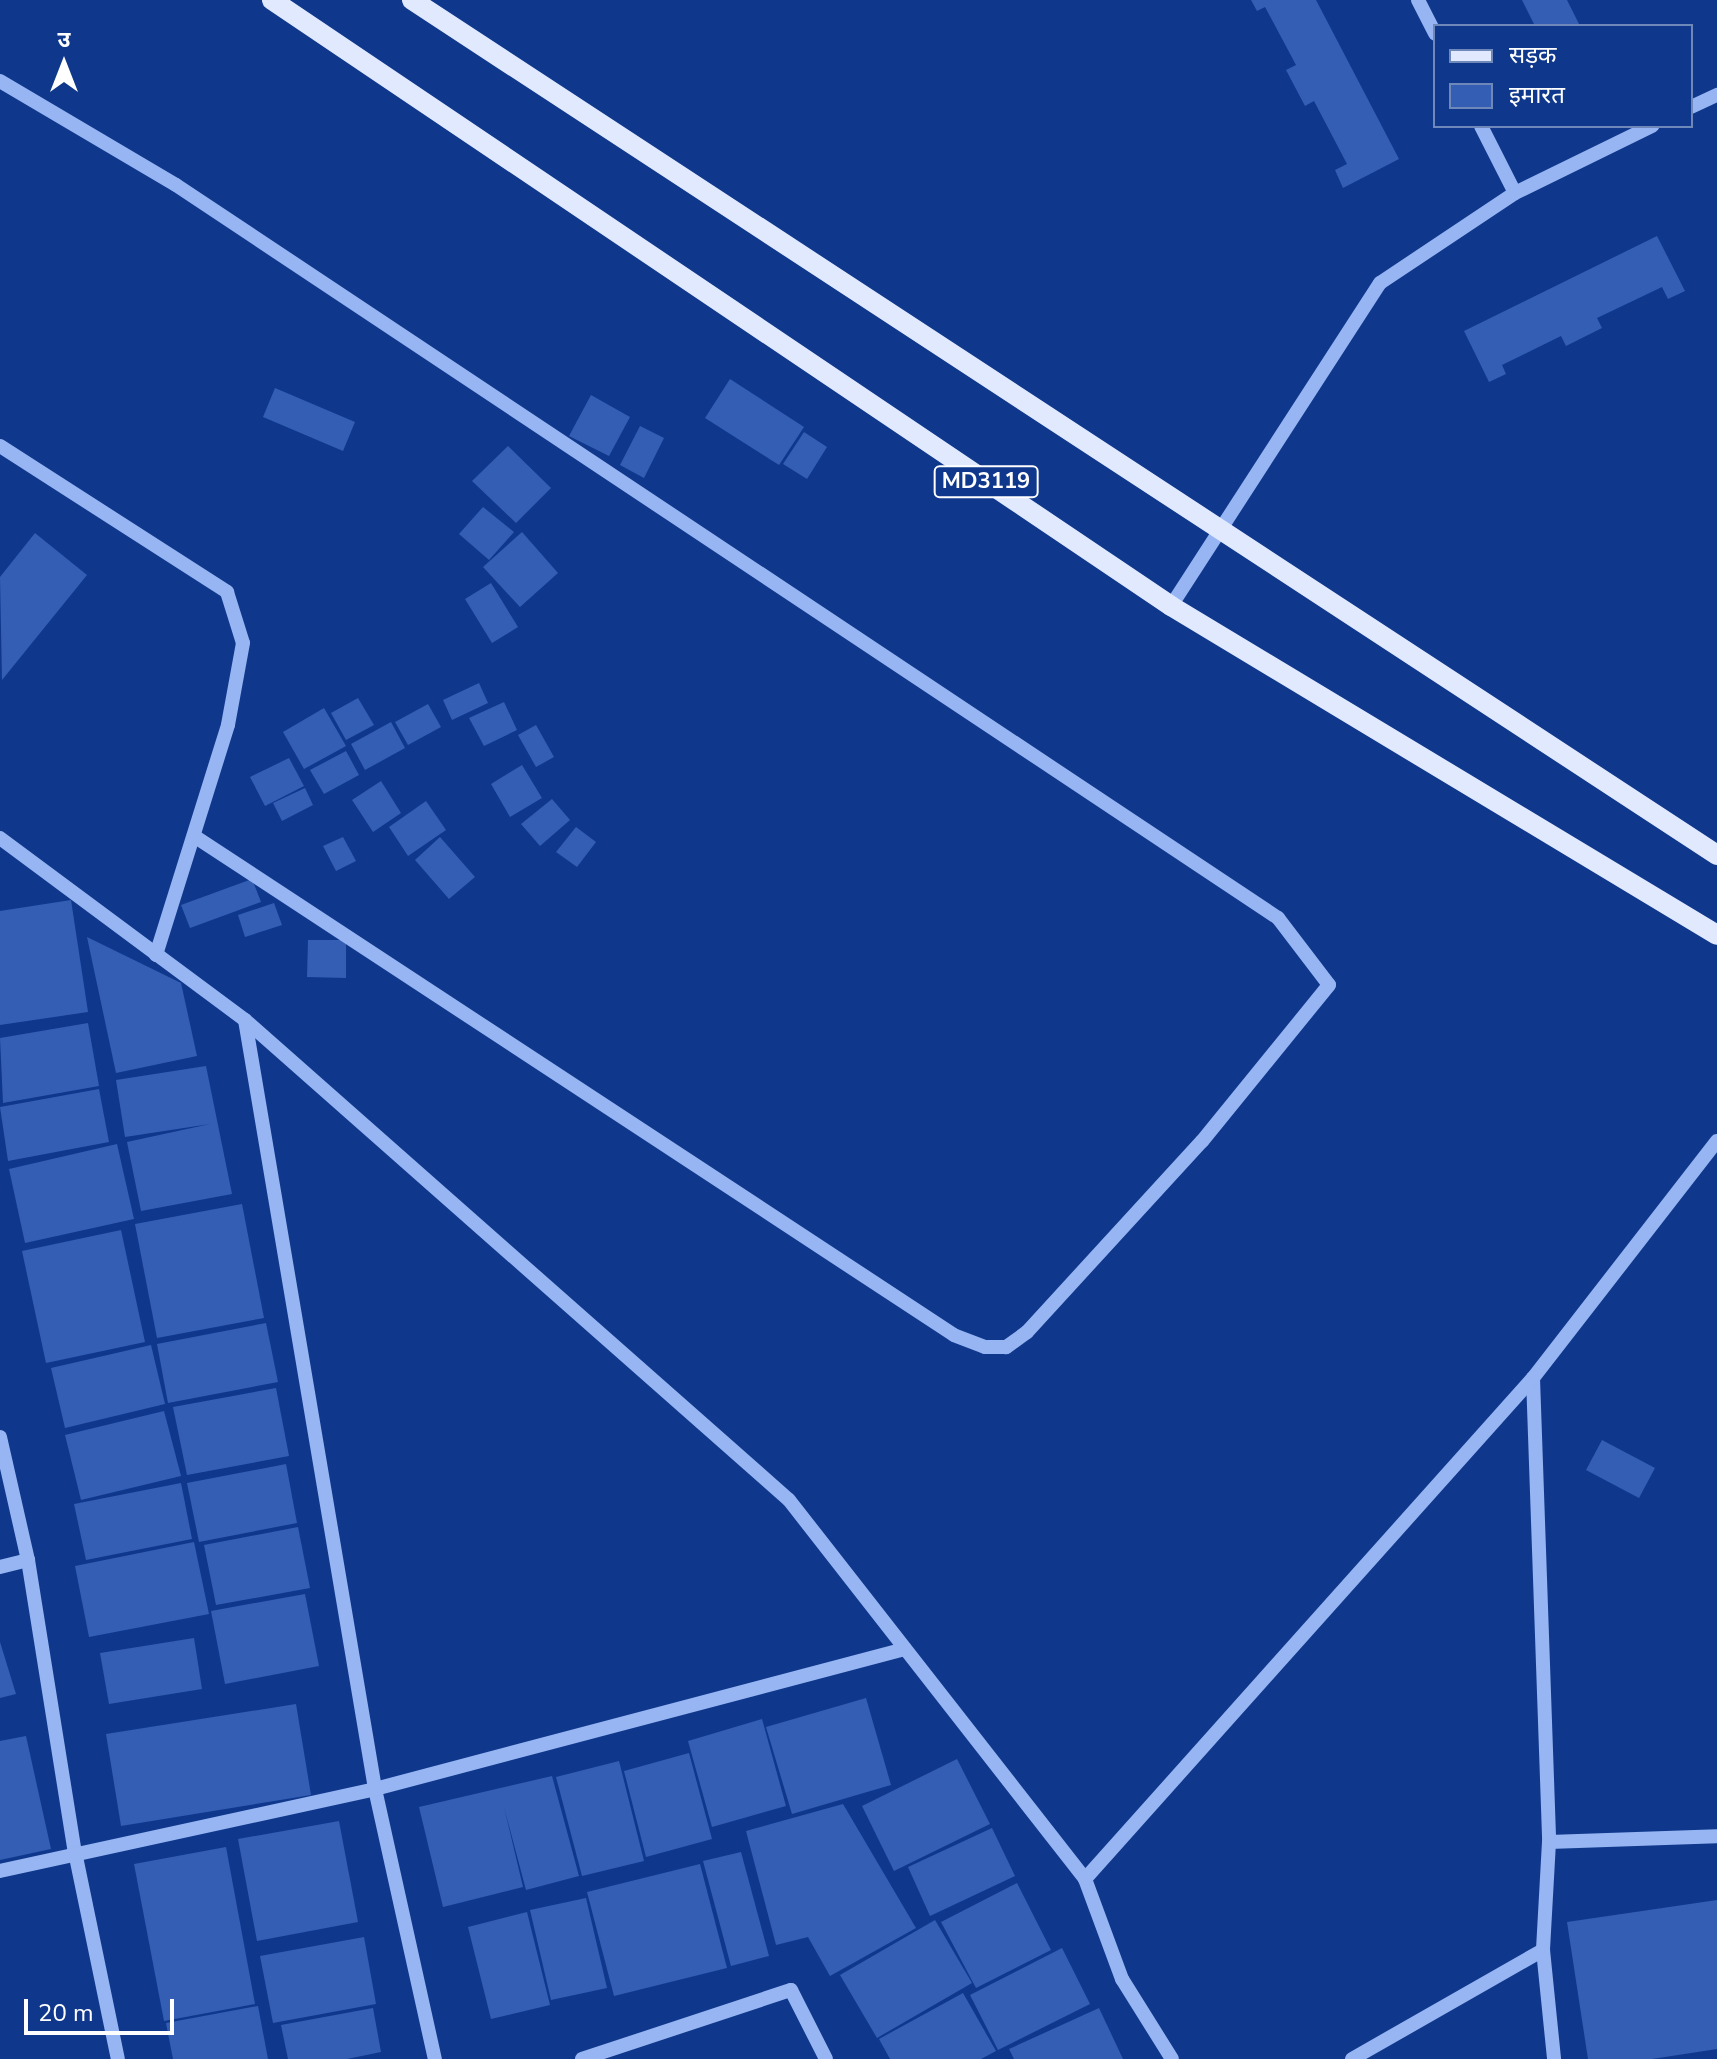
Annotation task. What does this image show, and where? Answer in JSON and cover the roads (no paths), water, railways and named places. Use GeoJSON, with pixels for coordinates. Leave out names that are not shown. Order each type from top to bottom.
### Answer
{"type":"FeatureCollection","features":[{"type":"Feature","properties":{"kind":"main road","name":"MD3119"},"geometry":{"type":"LineString","coordinates":[[272,0],[1171,606],[1717,935]]}},
{"type":"Feature","properties":{"kind":"main road"},"geometry":{"type":"LineString","coordinates":[[412,0],[1717,855]]}},
{"type":"Feature","properties":{"kind":"street"},"geometry":{"type":"LineString","coordinates":[[1418,0],[1433,30]]}},
{"type":"Feature","properties":{"kind":"street"},"geometry":{"type":"LineString","coordinates":[[0,81],[176,185],[1265,909],[1306,951],[1329,985],[1202,1141],[1027,1332],[1006,1347],[985,1347],[954,1335],[194,836]]}},
{"type":"Feature","properties":{"kind":"street"},"geometry":{"type":"LineString","coordinates":[[1693,106],[1717,95]]}},
{"type":"Feature","properties":{"kind":"street"},"geometry":{"type":"LineString","coordinates":[[1482,128],[1515,193]]}},
{"type":"Feature","properties":{"kind":"street"},"geometry":{"type":"LineString","coordinates":[[1171,606],[1380,283],[1515,193],[1648,128]]}},
{"type":"Feature","properties":{"kind":"street"},"geometry":{"type":"LineString","coordinates":[[0,446],[227,592],[243,643],[228,725],[156,955]]}},
{"type":"Feature","properties":{"kind":"street"},"geometry":{"type":"LineString","coordinates":[[0,838],[245,1020],[789,1500],[1085,1879],[1122,1979],[1172,2059]]}},
{"type":"Feature","properties":{"kind":"street"},"geometry":{"type":"LineString","coordinates":[[245,1020],[375,1789],[435,2059]]}},
{"type":"Feature","properties":{"kind":"street"},"geometry":{"type":"LineString","coordinates":[[1085,1879],[1533,1378],[1717,1141]]}},
{"type":"Feature","properties":{"kind":"street"},"geometry":{"type":"LineString","coordinates":[[1533,1378],[1549,1842],[1543,1950],[1554,2059]]}},
{"type":"Feature","properties":{"kind":"street"},"geometry":{"type":"LineString","coordinates":[[0,1437],[28,1560],[75,1852],[118,2059]]}},
{"type":"Feature","properties":{"kind":"street"},"geometry":{"type":"LineString","coordinates":[[0,1567],[28,1560]]}},
{"type":"Feature","properties":{"kind":"street"},"geometry":{"type":"LineString","coordinates":[[0,1871],[75,1852],[375,1789],[905,1649]]}},
{"type":"Feature","properties":{"kind":"street"},"geometry":{"type":"LineString","coordinates":[[1549,1842],[1717,1836]]}},
{"type":"Feature","properties":{"kind":"street"},"geometry":{"type":"LineString","coordinates":[[1352,2059],[1543,1950]]}},
{"type":"Feature","properties":{"kind":"street"},"geometry":{"type":"LineString","coordinates":[[582,2059],[791,1990],[826,2059]]}}]}
